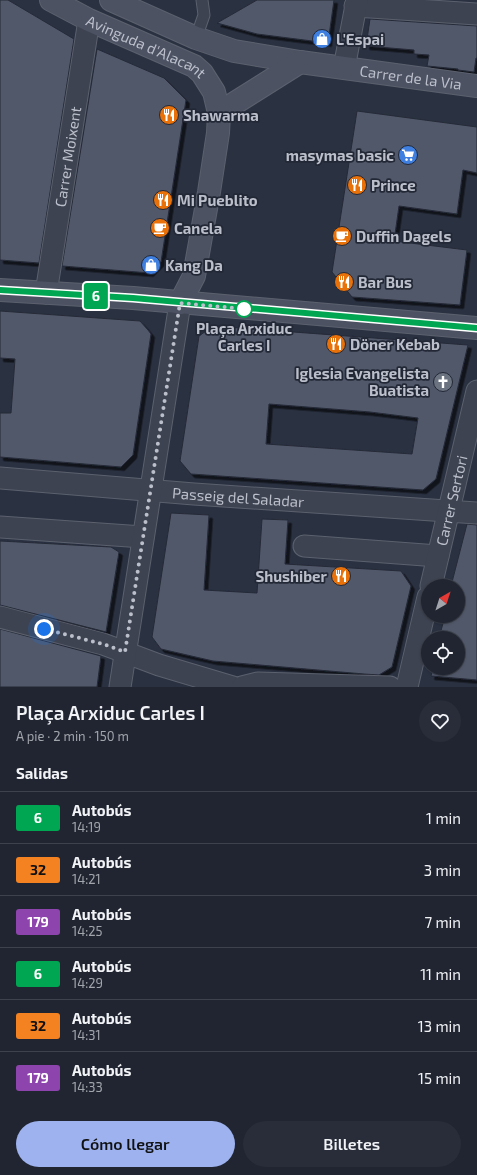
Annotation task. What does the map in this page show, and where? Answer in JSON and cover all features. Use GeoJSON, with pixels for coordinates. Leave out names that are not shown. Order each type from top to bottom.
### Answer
{"type":"FeatureCollection","features":[{"type":"Feature","properties":{"kind":"main road","name":"Avinguda d'Alacant"},"geometry":{"type":"LineString","coordinates":[[51,0],[89,20],[194,66],[202,73],[214,92],[219,113]]}},
{"type":"Feature","properties":{"kind":"main road","name":"Avinguda d'Alacant"},"geometry":{"type":"LineString","coordinates":[[111,0],[196,38],[234,51],[300,62]]}},
{"type":"Feature","properties":{"kind":"main road"},"geometry":{"type":"LineString","coordinates":[[180,303],[194,276],[214,163],[219,113],[300,62],[344,68]]}},
{"type":"Feature","properties":{"kind":"main road","name":"Carrer de la Via"},"geometry":{"type":"LineString","coordinates":[[344,68],[477,86]]}},
{"type":"Feature","properties":{"kind":"main road"},"geometry":{"type":"LineString","coordinates":[[0,290],[133,298],[477,328]]}},
{"type":"Feature","properties":{"kind":"street"},"geometry":{"type":"LineString","coordinates":[[344,68],[355,2],[477,14]]}},
{"type":"Feature","properties":{"kind":"street","name":"Carrer Moixent"},"geometry":{"type":"LineString","coordinates":[[46,293],[89,20]]}},
{"type":"Feature","properties":{"kind":"street"},"geometry":{"type":"LineString","coordinates":[[120,687],[180,303]]}},
{"type":"Feature","properties":{"kind":"street","name":"Carrer Sertori"},"geometry":{"type":"LineString","coordinates":[[433,579],[477,391]]}},
{"type":"Feature","properties":{"kind":"street","name":"Passeig del Saladar"},"geometry":{"type":"LineString","coordinates":[[0,478],[477,513]]}},
{"type":"Feature","properties":{"kind":"street"},"geometry":{"type":"LineString","coordinates":[[0,527],[143,537]]}},
{"type":"Feature","properties":{"kind":"street"},"geometry":{"type":"LineString","coordinates":[[304,546],[438,556]]}},
{"type":"Feature","properties":{"kind":"street"},"geometry":{"type":"LineString","coordinates":[[0,617],[103,644],[159,665],[232,687]]}},
{"type":"Feature","properties":{"kind":"street"},"geometry":{"type":"LineString","coordinates":[[407,687],[422,623]]}},
{"type":"Feature","properties":{"kind":"street"},"geometry":{"type":"LineString","coordinates":[[242,687],[258,683],[390,687]]}},
{"type":"Feature","properties":{"kind":"lane"},"geometry":{"type":"LineString","coordinates":[[196,38],[204,15],[202,0]]}},
{"type":"Feature","properties":{"kind":"building"},"geometry":{"type":"Polygon","coordinates":[[[0,0],[8,0],[74,39],[39,263],[0,260],[0,0]]]}},
{"type":"Feature","properties":{"kind":"building"},"geometry":{"type":"Polygon","coordinates":[[[257,0],[334,0],[328,43],[257,34],[217,23],[257,0]]]}},
{"type":"Feature","properties":{"kind":"building"},"geometry":{"type":"Polygon","coordinates":[[[370,19],[477,26],[477,58],[474,72],[427,66],[429,55],[414,54],[414,50],[366,46],[370,19]]]}},
{"type":"Feature","properties":{"kind":"building"},"geometry":{"type":"Polygon","coordinates":[[[97,49],[164,78],[186,100],[161,262],[150,273],[62,266],[97,49]]]}},
{"type":"Feature","properties":{"kind":"building"},"geometry":{"type":"Polygon","coordinates":[[[357,111],[477,127],[477,173],[463,170],[457,214],[399,206],[394,241],[467,250],[460,305],[352,297],[332,272],[357,111]]]}},
{"type":"Feature","properties":{"kind":"building"},"geometry":{"type":"Polygon","coordinates":[[[0,311],[140,321],[148,330],[151,334],[133,455],[121,467],[0,457],[0,413],[11,413],[15,359],[0,358],[0,311]]]}},
{"type":"Feature","properties":{"kind":"building"},"geometry":{"type":"Polygon","coordinates":[[[213,326],[468,345],[436,479],[423,490],[191,474],[180,461],[199,336],[213,326]],[[269,404],[266,444],[412,454],[418,418],[370,412],[269,404]]]}},
{"type":"Feature","properties":{"kind":"building"},"geometry":{"type":"Polygon","coordinates":[[[171,513],[209,515],[204,590],[257,593],[262,519],[288,520],[285,564],[401,571],[411,586],[392,667],[379,675],[364,674],[213,661],[161,649],[152,637],[171,513]]]}},
{"type":"Feature","properties":{"kind":"building"},"geometry":{"type":"Polygon","coordinates":[[[467,524],[477,525],[477,680],[431,676],[465,675],[465,631],[441,631],[443,623],[465,623],[465,579],[453,579],[467,524]]]}},
{"type":"Feature","properties":{"kind":"building"},"geometry":{"type":"Polygon","coordinates":[[[0,541],[111,547],[119,552],[106,632],[0,605],[0,541]]]}},
{"type":"Feature","properties":{"kind":"building"},"geometry":{"type":"Polygon","coordinates":[[[0,629],[101,656],[97,687],[0,687],[0,629]]]}},
{"type":"Feature","properties":{"kind":"bus line","name":"6"},"geometry":{"type":"LineString","coordinates":[[0,290],[133,298],[229,308],[477,328]]}},
{"type":"Feature","properties":{"kind":"place","name":"L'Espai"},"geometry":{"type":"Point","coordinates":[322,39]}},
{"type":"Feature","properties":{"kind":"place","name":"Shawarma"},"geometry":{"type":"Point","coordinates":[169,115]}},
{"type":"Feature","properties":{"kind":"place","name":"masymas basic"},"geometry":{"type":"Point","coordinates":[408,155]}},
{"type":"Feature","properties":{"kind":"place","name":"Prince"},"geometry":{"type":"Point","coordinates":[357,185]}},
{"type":"Feature","properties":{"kind":"place","name":"Mi Pueblito"},"geometry":{"type":"Point","coordinates":[163,200]}},
{"type":"Feature","properties":{"kind":"place","name":"Canela"},"geometry":{"type":"Point","coordinates":[160,228]}},
{"type":"Feature","properties":{"kind":"place","name":"Duffin Dagels"},"geometry":{"type":"Point","coordinates":[342,236]}},
{"type":"Feature","properties":{"kind":"place","name":"Kang Da"},"geometry":{"type":"Point","coordinates":[151,265]}},
{"type":"Feature","properties":{"kind":"place","name":"Bar Bus"},"geometry":{"type":"Point","coordinates":[344,282]}},
{"type":"Feature","properties":{"kind":"place","name":"Plaça Arxiduc Carles I"},"geometry":{"type":"Point","coordinates":[244,309]}},
{"type":"Feature","properties":{"kind":"place","name":"Döner Kebab"},"geometry":{"type":"Point","coordinates":[336,344]}},
{"type":"Feature","properties":{"kind":"place","name":"Iglesia Evangelista Buatista"},"geometry":{"type":"Point","coordinates":[443,382]}},
{"type":"Feature","properties":{"kind":"place","name":"Shushiber"},"geometry":{"type":"Point","coordinates":[341,576]}},
{"type":"Feature","properties":{"kind":"route"},"geometry":{"type":"LineString","coordinates":[[44,629],[103,644],[125,652],[180,303],[244,309]]}}]}
